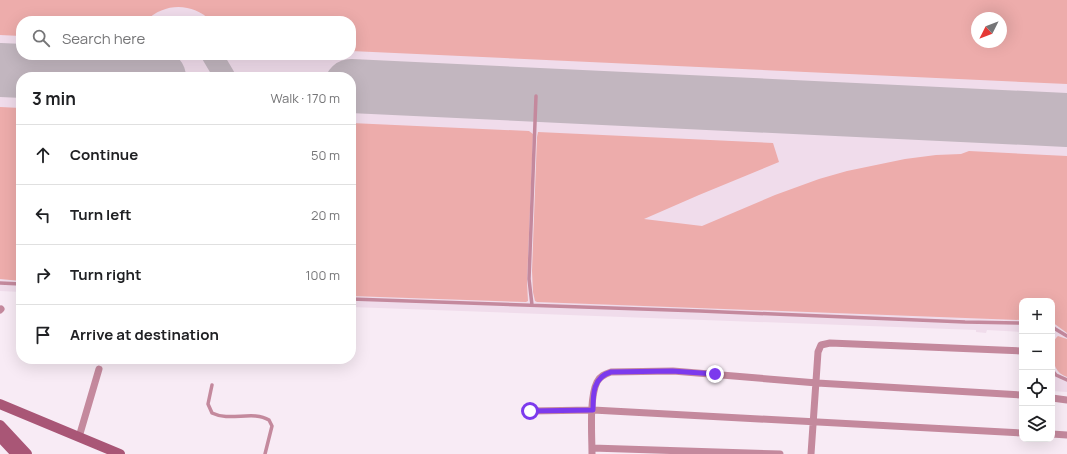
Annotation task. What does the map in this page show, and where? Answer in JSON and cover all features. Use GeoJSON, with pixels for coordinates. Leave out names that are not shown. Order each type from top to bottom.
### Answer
{"type":"FeatureCollection","features":[{"type":"Feature","properties":{"kind":"street"},"geometry":{"type":"LineString","coordinates":[[811,454],[818,352],[821,345],[830,343],[1019,351]]}},
{"type":"Feature","properties":{"kind":"street"},"geometry":{"type":"LineString","coordinates":[[79,437],[99,369]]}},
{"type":"Feature","properties":{"kind":"street"},"geometry":{"type":"LineString","coordinates":[[780,454],[592,451],[593,400],[596,383],[605,373],[611,372],[672,371],[817,383],[1019,395]]}},
{"type":"Feature","properties":{"kind":"street"},"geometry":{"type":"LineString","coordinates":[[1055,398],[1067,400]]}},
{"type":"Feature","properties":{"kind":"street"},"geometry":{"type":"LineString","coordinates":[[0,404],[120,454]]}},
{"type":"Feature","properties":{"kind":"street"},"geometry":{"type":"LineString","coordinates":[[530,411],[593,410],[1019,433]]}},
{"type":"Feature","properties":{"kind":"street"},"geometry":{"type":"LineString","coordinates":[[0,425],[27,454]]}},
{"type":"Feature","properties":{"kind":"street"},"geometry":{"type":"LineString","coordinates":[[1055,434],[1067,435]]}},
{"type":"Feature","properties":{"kind":"street"},"geometry":{"type":"LineString","coordinates":[[0,437],[16,454]]}},
{"type":"Feature","properties":{"kind":"lane"},"geometry":{"type":"LineString","coordinates":[[532,305],[529,279],[536,96]]}},
{"type":"Feature","properties":{"kind":"lane"},"geometry":{"type":"LineString","coordinates":[[0,283],[16,284]]}},
{"type":"Feature","properties":{"kind":"lane"},"geometry":{"type":"LineString","coordinates":[[356,299],[1019,323]]}},
{"type":"Feature","properties":{"kind":"lane"},"geometry":{"type":"LineString","coordinates":[[1055,329],[1067,336]]}},
{"type":"Feature","properties":{"kind":"lane"},"geometry":{"type":"LineString","coordinates":[[1055,374],[1067,380]]}},
{"type":"Feature","properties":{"kind":"lane"},"geometry":{"type":"LineString","coordinates":[[212,385],[208,404],[212,413],[217,416],[260,416],[270,420],[272,426],[265,454]]}},
{"type":"Feature","properties":{"kind":"shaded area"},"geometry":{"type":"Polygon","coordinates":[[[0,0],[1067,0],[1067,392],[1055,391],[1055,298],[1019,298],[1019,332],[987,330],[986,333],[976,332],[976,330],[356,307],[356,72],[16,72],[16,292],[0,291],[0,0]]]}},
{"type":"Feature","properties":{"kind":"shaded area"},"geometry":{"type":"Polygon","coordinates":[[[0,0],[1067,0],[1067,84],[356,51],[356,16],[205,16],[188,8],[179,7],[162,10],[153,16],[16,16],[16,36],[0,35],[0,0]]]}},
{"type":"Feature","properties":{"kind":"shaded area"},"geometry":{"type":"Polygon","coordinates":[[[0,107],[16,108],[16,281],[0,279],[0,107]]]}},
{"type":"Feature","properties":{"kind":"shaded area"},"geometry":{"type":"Polygon","coordinates":[[[356,123],[529,131],[533,134],[527,283],[528,301],[356,296],[356,123]]]}},
{"type":"Feature","properties":{"kind":"shaded area"},"geometry":{"type":"Polygon","coordinates":[[[538,132],[773,143],[779,162],[644,219],[702,226],[775,195],[819,179],[847,171],[905,159],[936,155],[961,154],[969,151],[1067,156],[1067,333],[1055,324],[1055,298],[1019,298],[1019,320],[537,302],[535,301],[533,292],[532,271],[538,132]]]}},
{"type":"Feature","properties":{"kind":"shaded area"},"geometry":{"type":"Polygon","coordinates":[[[1058,336],[1067,339],[1067,377],[1059,372],[1055,366],[1055,340],[1058,336]]]}},
{"type":"Feature","properties":{"kind":"taxiway"},"geometry":{"type":"LineString","coordinates":[[153,72],[155,60]]}},
{"type":"Feature","properties":{"kind":"taxiway"},"geometry":{"type":"LineString","coordinates":[[215,60],[222,72]]}},
{"type":"Feature","properties":{"kind":"runway"},"geometry":{"type":"LineString","coordinates":[[0,70],[45,72]]}},
{"type":"Feature","properties":{"kind":"runway"},"geometry":{"type":"LineString","coordinates":[[356,86],[1067,120]]}},
{"type":"Feature","properties":{"kind":"route"},"geometry":{"type":"LineString","coordinates":[[530,411],[593,410],[594,389],[596,383],[605,373],[672,371],[715,374]]}}]}
